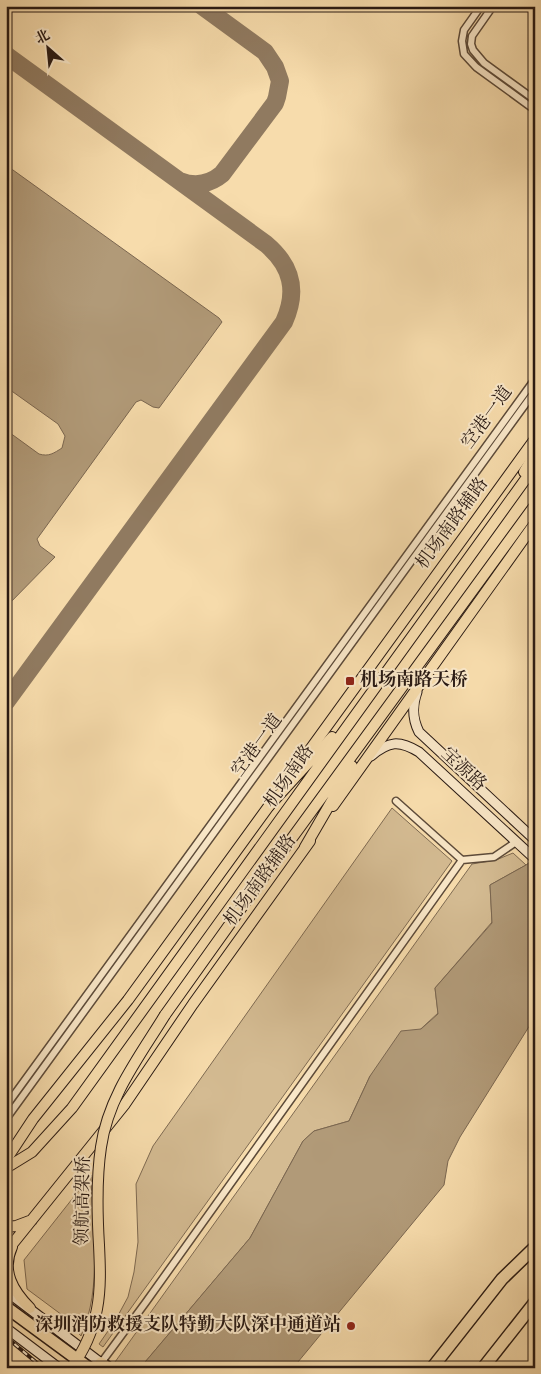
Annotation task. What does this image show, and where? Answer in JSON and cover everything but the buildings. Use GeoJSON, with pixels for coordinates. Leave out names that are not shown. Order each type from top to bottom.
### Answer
{"type":"FeatureCollection","features":[{"type":"Feature","properties":{"kind":"highway"},"geometry":{"type":"LineString","coordinates":[[432,1368],[535,1237]]}},
{"type":"Feature","properties":{"kind":"highway"},"geometry":{"type":"LineString","coordinates":[[502,1279],[535,1247]]}},
{"type":"Feature","properties":{"kind":"highway"},"geometry":{"type":"LineString","coordinates":[[502,1279],[535,1257]]}},
{"type":"Feature","properties":{"kind":"highway"},"geometry":{"type":"LineString","coordinates":[[483,1368],[532,1306],[535,1296]]}},
{"type":"Feature","properties":{"kind":"highway"},"geometry":{"type":"LineString","coordinates":[[6,1307],[89,1368]]}},
{"type":"Feature","properties":{"kind":"main road","name":"机场南路辅路"},"geometry":{"type":"LineString","coordinates":[[6,1160],[33,1119],[128,1000],[535,439]]}},
{"type":"Feature","properties":{"kind":"main road"},"geometry":{"type":"LineString","coordinates":[[505,506],[535,453]]}},
{"type":"Feature","properties":{"kind":"main road","name":"机场南路"},"geometry":{"type":"LineString","coordinates":[[6,1168],[32,1152],[72,1108],[535,466]]}},
{"type":"Feature","properties":{"kind":"main road","name":"机场南路"},"geometry":{"type":"LineString","coordinates":[[166,1015],[257,886],[535,505]]}},
{"type":"Feature","properties":{"kind":"main road","name":"机场南路辅路"},"geometry":{"type":"LineString","coordinates":[[6,1252],[125,1104],[360,767],[535,523]]}},
{"type":"Feature","properties":{"kind":"main road","name":"宝源路"},"geometry":{"type":"LineString","coordinates":[[426,674],[416,694],[413,710],[416,726],[427,740],[533,835]]}},
{"type":"Feature","properties":{"kind":"main road"},"geometry":{"type":"LineString","coordinates":[[269,806],[363,703]]}},
{"type":"Feature","properties":{"kind":"main road"},"geometry":{"type":"LineString","coordinates":[[305,847],[382,715]]}},
{"type":"Feature","properties":{"kind":"main road"},"geometry":{"type":"LineString","coordinates":[[419,752],[414,745],[414,740],[419,737],[427,740]]}},
{"type":"Feature","properties":{"kind":"main road","name":"宝源路"},"geometry":{"type":"LineString","coordinates":[[360,767],[378,750],[391,744],[402,744],[419,752],[532,856]]}},
{"type":"Feature","properties":{"kind":"main road","name":"领航高架桥"},"geometry":{"type":"LineString","coordinates":[[71,1368],[90,1334],[98,1306],[100,1287],[97,1189],[101,1145],[106,1126],[125,1080],[166,1015]]}},
{"type":"Feature","properties":{"kind":"main road"},"geometry":{"type":"LineString","coordinates":[[6,1227],[24,1224],[32,1220]]}},
{"type":"Feature","properties":{"kind":"main road"},"geometry":{"type":"LineString","coordinates":[[14,1242],[9,1257],[10,1278],[15,1291],[30,1308]]}},
{"type":"Feature","properties":{"kind":"main road"},"geometry":{"type":"LineString","coordinates":[[6,1291],[104,1365]]}},
{"type":"Feature","properties":{"kind":"main road"},"geometry":{"type":"LineString","coordinates":[[6,1328],[59,1368]]}},
{"type":"Feature","properties":{"kind":"street"},"geometry":{"type":"LineString","coordinates":[[481,6],[464,30],[462,41],[464,54],[476,67],[535,110]]}},
{"type":"Feature","properties":{"kind":"street"},"geometry":{"type":"LineString","coordinates":[[493,6],[472,36],[471,44],[473,50],[484,63],[535,100]]}},
{"type":"Feature","properties":{"kind":"street","name":"空港一道"},"geometry":{"type":"LineString","coordinates":[[6,1106],[535,379]]}},
{"type":"Feature","properties":{"kind":"street","name":"空港一道"},"geometry":{"type":"LineString","coordinates":[[6,1119],[535,391]]}},
{"type":"Feature","properties":{"kind":"street"},"geometry":{"type":"LineString","coordinates":[[396,801],[462,860]]}},
{"type":"Feature","properties":{"kind":"street"},"geometry":{"type":"LineString","coordinates":[[104,1365],[158,1286],[462,860],[494,856],[516,842]]}},
{"type":"Feature","properties":{"kind":"shaded area"},"geometry":{"type":"Polygon","coordinates":[[[6,165],[222,322],[159,408],[153,407],[141,400],[136,402],[37,539],[40,546],[55,557],[6,607],[6,430],[43,455],[51,454],[62,448],[65,436],[58,424],[6,387],[6,165]]]}},
{"type":"Feature","properties":{"kind":"shaded area"},"geometry":{"type":"Polygon","coordinates":[[[392,808],[452,861],[103,1347],[99,1344],[115,1321],[128,1297],[138,1242],[136,1184],[153,1146],[392,808]]]}},
{"type":"Feature","properties":{"kind":"shaded area"},"geometry":{"type":"Polygon","coordinates":[[[513,853],[526,865],[490,885],[492,922],[435,988],[438,1013],[370,1076],[349,1121],[314,1131],[303,1141],[250,1238],[140,1368],[123,1368],[115,1362],[472,864],[496,860],[513,853]]]}},
{"type":"Feature","properties":{"kind":"shaded area"},"geometry":{"type":"Polygon","coordinates":[[[535,858],[535,1017],[460,1137],[448,1161],[444,1185],[293,1368],[140,1368],[250,1238],[303,1141],[314,1131],[349,1121],[370,1076],[401,1031],[421,1029],[438,1014],[435,988],[492,923],[490,885],[535,858]]]}},
{"type":"Feature","properties":{"kind":"shaded area"},"geometry":{"type":"Polygon","coordinates":[[[91,1175],[95,1257],[94,1277],[88,1317],[81,1336],[62,1315],[27,1289],[24,1260],[91,1175]]]}},
{"type":"Feature","properties":{"kind":"taxiway"},"geometry":{"type":"LineString","coordinates":[[180,181],[197,184],[212,180],[222,174],[275,103],[280,81],[275,67],[265,52],[202,6]]}},
{"type":"Feature","properties":{"kind":"taxiway"},"geometry":{"type":"LineString","coordinates":[[6,55],[266,244],[282,261],[287,270],[291,289],[291,300],[284,322],[6,702]]}},
{"type":"Feature","properties":{"kind":"railway"},"geometry":{"type":"LineString","coordinates":[[6,1337],[43,1368]]}},
{"type":"Feature","properties":{"kind":"place","name":"机场南路天桥"},"geometry":{"type":"Point","coordinates":[350,681]}},
{"type":"Feature","properties":{"kind":"place","name":"深圳消防救援支队特勤大队深中通道站"},"geometry":{"type":"Point","coordinates":[351,1326]}}]}
